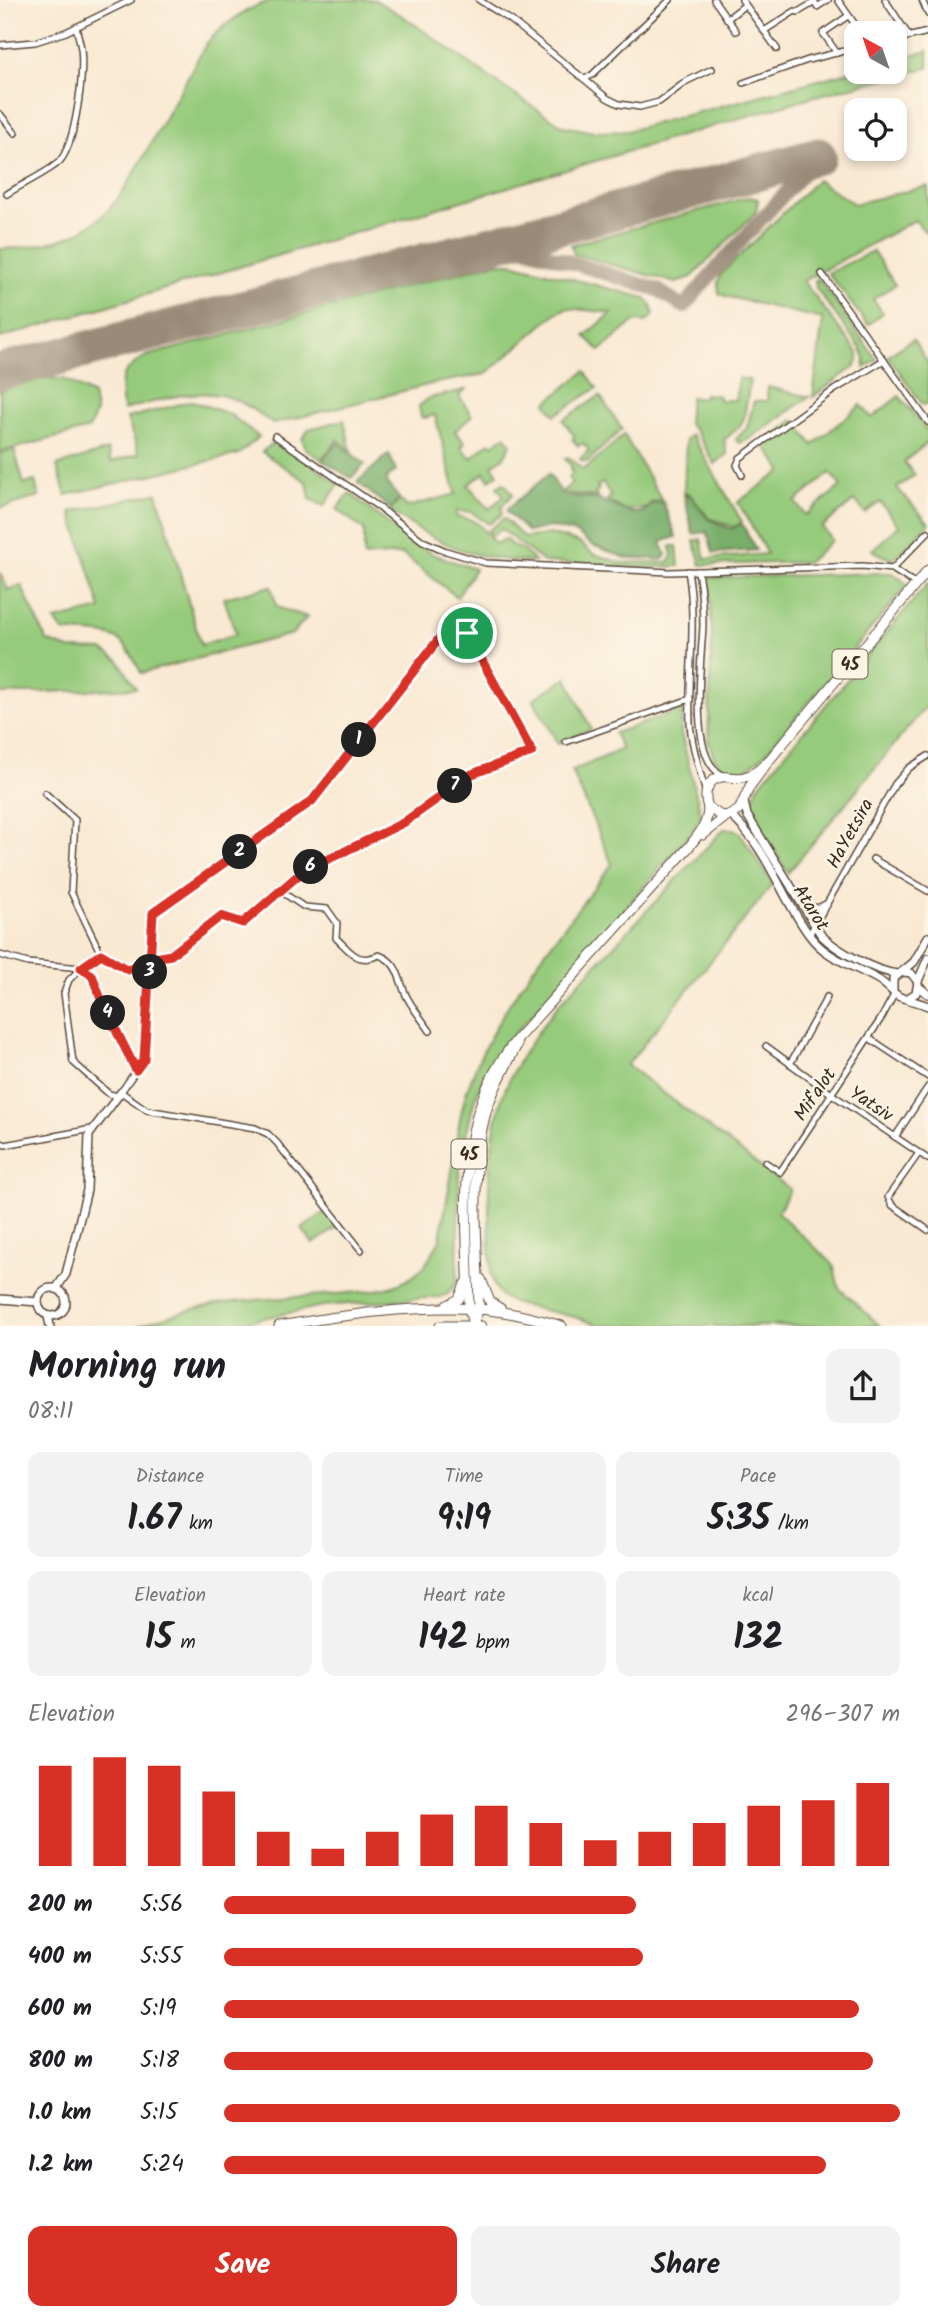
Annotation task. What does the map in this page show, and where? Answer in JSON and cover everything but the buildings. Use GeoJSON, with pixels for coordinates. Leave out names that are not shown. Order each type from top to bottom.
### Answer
{"type":"FeatureCollection","features":[{"type":"Feature","properties":{"kind":"highway","name":"45"},"geometry":{"type":"LineString","coordinates":[[688,848],[739,810],[771,758],[928,570]]}},
{"type":"Feature","properties":{"kind":"highway","name":"45"},"geometry":{"type":"LineString","coordinates":[[705,793],[715,779],[750,775],[771,758]]}},
{"type":"Feature","properties":{"kind":"highway"},"geometry":{"type":"LineString","coordinates":[[729,777],[741,785],[745,799]]}},
{"type":"Feature","properties":{"kind":"highway"},"geometry":{"type":"LineString","coordinates":[[705,793],[708,807],[716,814],[729,816]]}},
{"type":"Feature","properties":{"kind":"highway","name":"45"},"geometry":{"type":"LineString","coordinates":[[440,1326],[477,1326],[468,1261],[468,1169],[471,1137],[478,1107],[496,1067],[513,1044],[688,848],[707,821],[708,807]]}},
{"type":"Feature","properties":{"kind":"highway","name":"45"},"geometry":{"type":"LineString","coordinates":[[474,1309],[478,1266],[477,1177],[483,1124],[496,1085],[519,1042],[536,1019]]}},
{"type":"Feature","properties":{"kind":"highway"},"geometry":{"type":"LineString","coordinates":[[427,1310],[450,1306],[459,1299],[464,1290],[468,1261]]}},
{"type":"Feature","properties":{"kind":"highway"},"geometry":{"type":"LineString","coordinates":[[478,1266],[490,1302],[512,1314]]}},
{"type":"Feature","properties":{"kind":"highway"},"geometry":{"type":"LineString","coordinates":[[279,1326],[344,1316],[474,1309],[512,1314],[562,1326]]}},
{"type":"Feature","properties":{"kind":"street"},"geometry":{"type":"LineString","coordinates":[[0,45],[35,42],[76,27],[131,0]]}},
{"type":"Feature","properties":{"kind":"street"},"geometry":{"type":"LineString","coordinates":[[584,79],[592,75],[670,0]]}},
{"type":"Feature","properties":{"kind":"street"},"geometry":{"type":"LineString","coordinates":[[714,0],[736,32]]}},
{"type":"Feature","properties":{"kind":"street"},"geometry":{"type":"LineString","coordinates":[[764,31],[795,11],[798,12],[815,2],[817,7],[828,0]]}},
{"type":"Feature","properties":{"kind":"street"},"geometry":{"type":"LineString","coordinates":[[838,0],[852,21]]}},
{"type":"Feature","properties":{"kind":"street"},"geometry":{"type":"LineString","coordinates":[[886,0],[909,36],[928,32]]}},
{"type":"Feature","properties":{"kind":"street"},"geometry":{"type":"LineString","coordinates":[[922,0],[928,14]]}},
{"type":"Feature","properties":{"kind":"street"},"geometry":{"type":"LineString","coordinates":[[483,1],[512,21],[607,98],[619,104],[640,107],[659,102],[687,81],[712,69]]}},
{"type":"Feature","properties":{"kind":"street"},"geometry":{"type":"LineString","coordinates":[[727,19],[744,2],[777,49]]}},
{"type":"Feature","properties":{"kind":"street"},"geometry":{"type":"LineString","coordinates":[[837,53],[823,33],[848,16]]}},
{"type":"Feature","properties":{"kind":"street"},"geometry":{"type":"LineString","coordinates":[[7,194],[59,162],[66,149],[75,121],[80,90],[81,50],[76,27]]}},
{"type":"Feature","properties":{"kind":"street"},"geometry":{"type":"LineString","coordinates":[[743,83],[808,60],[844,51]]}},
{"type":"Feature","properties":{"kind":"street"},"geometry":{"type":"LineString","coordinates":[[0,116],[15,134]]}},
{"type":"Feature","properties":{"kind":"street"},"geometry":{"type":"LineString","coordinates":[[822,274],[928,422]]}},
{"type":"Feature","properties":{"kind":"street"},"geometry":{"type":"LineString","coordinates":[[742,475],[737,465],[740,458],[834,390],[884,360]]}},
{"type":"Feature","properties":{"kind":"street"},"geometry":{"type":"LineString","coordinates":[[275,436],[423,541],[446,551],[486,562],[688,571],[863,566],[892,569],[916,585]]}},
{"type":"Feature","properties":{"kind":"street"},"geometry":{"type":"LineString","coordinates":[[892,569],[928,532]]}},
{"type":"Feature","properties":{"kind":"street"},"geometry":{"type":"LineString","coordinates":[[688,571],[693,626],[691,736],[705,793]]}},
{"type":"Feature","properties":{"kind":"street"},"geometry":{"type":"LineString","coordinates":[[698,571],[703,616],[701,735],[713,770],[729,777]]}},
{"type":"Feature","properties":{"kind":"street"},"geometry":{"type":"LineString","coordinates":[[45,793],[75,820],[71,892],[101,954],[128,970],[143,960],[151,958],[171,955],[221,916],[243,923],[302,872],[403,823],[472,774],[532,752],[467,633],[452,625],[312,801],[153,913],[151,958],[144,1059],[89,1135],[87,1190],[66,1274],[56,1289]]}},
{"type":"Feature","properties":{"kind":"street"},"geometry":{"type":"LineString","coordinates":[[566,742],[690,699]]}},
{"type":"Feature","properties":{"kind":"street","name":"HaYetsira"},"geometry":{"type":"LineString","coordinates":[[809,935],[895,784],[909,768],[928,756]]}},
{"type":"Feature","properties":{"kind":"street","name":"Atarot"},"geometry":{"type":"LineString","coordinates":[[745,799],[747,815],[767,844],[814,926],[832,945],[881,970],[901,973]]}},
{"type":"Feature","properties":{"kind":"street","name":"Atarot"},"geometry":{"type":"LineString","coordinates":[[729,816],[741,825],[759,849],[809,935],[826,953],[894,991]]}},
{"type":"Feature","properties":{"kind":"street"},"geometry":{"type":"LineString","coordinates":[[873,859],[928,891]]}},
{"type":"Feature","properties":{"kind":"street"},"geometry":{"type":"LineString","coordinates":[[279,890],[304,907],[327,909],[337,923],[335,938],[359,959],[379,955],[398,969],[406,996],[430,1031]]}},
{"type":"Feature","properties":{"kind":"street"},"geometry":{"type":"LineString","coordinates":[[799,900],[811,909],[826,905]]}},
{"type":"Feature","properties":{"kind":"street"},"geometry":{"type":"LineString","coordinates":[[928,937],[914,962],[892,982],[894,991],[928,1006]]}},
{"type":"Feature","properties":{"kind":"street"},"geometry":{"type":"LineString","coordinates":[[101,954],[69,980],[64,993],[73,1062],[109,1094],[120,1094],[147,1110],[255,1128],[268,1134],[361,1250]]}},
{"type":"Feature","properties":{"kind":"street"},"geometry":{"type":"LineString","coordinates":[[0,955],[28,962],[81,968],[92,975],[102,1002],[136,1070]]}},
{"type":"Feature","properties":{"kind":"street"},"geometry":{"type":"LineString","coordinates":[[905,998],[916,993],[928,958]]}},
{"type":"Feature","properties":{"kind":"street"},"geometry":{"type":"LineString","coordinates":[[901,973],[911,973],[928,994]]}},
{"type":"Feature","properties":{"kind":"street","name":"Mif'alot"},"geometry":{"type":"LineString","coordinates":[[765,1162],[780,1172],[869,1038],[894,991]]}},
{"type":"Feature","properties":{"kind":"street"},"geometry":{"type":"LineString","coordinates":[[790,1064],[827,997]]}},
{"type":"Feature","properties":{"kind":"street","name":"Mif'alot"},"geometry":{"type":"LineString","coordinates":[[882,1017],[905,998]]}},
{"type":"Feature","properties":{"kind":"street"},"geometry":{"type":"LineString","coordinates":[[869,1038],[928,1077]]}},
{"type":"Feature","properties":{"kind":"street","name":"Yatsiv"},"geometry":{"type":"LineString","coordinates":[[766,1046],[832,1095],[928,1159]]}},
{"type":"Feature","properties":{"kind":"street"},"geometry":{"type":"LineString","coordinates":[[895,1137],[928,1087]]}},
{"type":"Feature","properties":{"kind":"street"},"geometry":{"type":"LineString","coordinates":[[0,1142],[5,1145],[92,1129]]}},
{"type":"Feature","properties":{"kind":"street"},"geometry":{"type":"LineString","coordinates":[[919,1153],[888,1197],[892,1205],[928,1230]]}},
{"type":"Feature","properties":{"kind":"street"},"geometry":{"type":"LineString","coordinates":[[48,1316],[62,1312],[66,1304],[64,1294],[56,1289],[44,1291],[38,1302],[41,1310],[48,1316],[50,1326]]}},
{"type":"Feature","properties":{"kind":"street"},"geometry":{"type":"LineString","coordinates":[[0,1299],[38,1302]]}},
{"type":"Feature","properties":{"kind":"green space"},"geometry":{"type":"Polygon","coordinates":[[[274,0],[375,0],[563,126],[594,132],[627,131],[844,73],[844,84],[863,84],[815,96],[0,338],[0,249],[63,239],[86,228],[106,213],[129,182],[206,44],[221,29],[254,7],[274,0]]]}},
{"type":"Feature","properties":{"kind":"green space"},"geometry":{"type":"Polygon","coordinates":[[[928,51],[928,68],[907,73],[907,57],[928,51]]]}},
{"type":"Feature","properties":{"kind":"green space"},"geometry":{"type":"Polygon","coordinates":[[[817,180],[854,204],[928,186],[928,235],[915,220],[803,281],[858,353],[855,366],[813,397],[823,319],[725,296],[719,293],[718,282],[722,273],[817,180]]]}},
{"type":"Feature","properties":{"kind":"green space"},"geometry":{"type":"Polygon","coordinates":[[[749,197],[758,199],[756,212],[692,277],[676,283],[574,254],[571,245],[749,197]]]}},
{"type":"Feature","properties":{"kind":"green space"},"geometry":{"type":"Polygon","coordinates":[[[873,251],[895,285],[873,299],[883,313],[868,325],[828,273],[873,251]]]}},
{"type":"Feature","properties":{"kind":"green space"},"geometry":{"type":"Polygon","coordinates":[[[495,263],[512,263],[645,298],[654,315],[646,322],[635,321],[600,351],[585,336],[612,313],[567,308],[556,313],[486,374],[435,383],[273,424],[241,402],[222,395],[179,396],[123,410],[123,378],[130,367],[146,356],[495,263]]]}},
{"type":"Feature","properties":{"kind":"green space"},"geometry":{"type":"Polygon","coordinates":[[[819,279],[877,360],[864,368],[865,358],[861,349],[816,288],[815,280],[819,279]]]}},
{"type":"Feature","properties":{"kind":"green space"},"geometry":{"type":"Polygon","coordinates":[[[913,339],[928,363],[928,403],[923,405],[888,356],[913,339]]]}},
{"type":"Feature","properties":{"kind":"green space"},"geometry":{"type":"Polygon","coordinates":[[[585,371],[597,388],[555,415],[546,403],[585,371]]]}},
{"type":"Feature","properties":{"kind":"green space"},"geometry":{"type":"Polygon","coordinates":[[[44,378],[64,379],[93,395],[96,412],[89,429],[0,452],[0,390],[44,378]]]}},
{"type":"Feature","properties":{"kind":"green space"},"geometry":{"type":"Polygon","coordinates":[[[739,378],[750,380],[744,418],[740,426],[724,440],[727,454],[715,464],[695,430],[688,424],[690,397],[702,399],[704,394],[719,396],[719,400],[735,400],[739,378]]]}},
{"type":"Feature","properties":{"kind":"green space"},"geometry":{"type":"Polygon","coordinates":[[[768,387],[809,397],[749,439],[739,443],[736,439],[747,428],[754,401],[767,401],[768,387]]]}},
{"type":"Feature","properties":{"kind":"green space"},"geometry":{"type":"Polygon","coordinates":[[[465,390],[459,396],[472,416],[455,431],[465,443],[461,447],[471,458],[490,442],[493,445],[505,436],[511,444],[504,457],[492,465],[498,474],[489,480],[484,473],[468,485],[489,509],[504,496],[497,487],[504,483],[513,494],[502,506],[502,514],[489,524],[471,512],[457,511],[457,517],[475,522],[495,544],[505,539],[522,549],[535,562],[494,558],[458,549],[425,533],[390,511],[400,500],[407,507],[456,494],[435,415],[421,417],[419,406],[429,398],[465,390]]]}},
{"type":"Feature","properties":{"kind":"green space"},"geometry":{"type":"Polygon","coordinates":[[[600,396],[622,429],[584,462],[580,459],[589,450],[583,443],[578,446],[563,420],[600,396]]]}},
{"type":"Feature","properties":{"kind":"green space"},"geometry":{"type":"Polygon","coordinates":[[[899,396],[928,431],[928,442],[904,462],[915,475],[897,488],[928,522],[912,543],[892,560],[872,550],[899,526],[880,502],[865,513],[855,500],[822,527],[832,540],[808,562],[701,565],[694,541],[701,539],[705,559],[767,554],[738,502],[782,471],[764,444],[794,420],[813,445],[861,405],[872,418],[899,396]],[[830,473],[795,502],[806,515],[841,486],[830,473]]]}},
{"type":"Feature","properties":{"kind":"green space"},"geometry":{"type":"Polygon","coordinates":[[[192,401],[229,414],[259,437],[239,454],[66,495],[57,466],[108,450],[111,462],[139,454],[127,418],[192,401]]]}},
{"type":"Feature","properties":{"kind":"green space"},"geometry":{"type":"Polygon","coordinates":[[[344,420],[351,451],[338,440],[321,459],[306,449],[302,439],[309,429],[344,420]]]}},
{"type":"Feature","properties":{"kind":"green space"},"geometry":{"type":"Polygon","coordinates":[[[624,435],[662,500],[650,503],[647,508],[625,510],[607,500],[611,496],[603,483],[597,486],[599,490],[595,493],[598,497],[563,491],[572,483],[568,478],[573,473],[570,470],[572,467],[565,459],[569,458],[582,469],[586,468],[624,435]]]}},
{"type":"Feature","properties":{"kind":"green space"},"geometry":{"type":"Polygon","coordinates":[[[692,435],[742,522],[734,527],[709,518],[689,494],[684,493],[686,439],[692,435]]]}},
{"type":"Feature","properties":{"kind":"green space"},"geometry":{"type":"Polygon","coordinates":[[[278,441],[339,484],[324,506],[310,499],[307,482],[262,452],[278,441]]]}},
{"type":"Feature","properties":{"kind":"green space"},"geometry":{"type":"Polygon","coordinates":[[[338,443],[365,464],[351,478],[322,460],[338,443]]]}},
{"type":"Feature","properties":{"kind":"green space"},"geometry":{"type":"Polygon","coordinates":[[[14,449],[24,484],[35,481],[39,497],[0,508],[0,453],[14,449]]]}},
{"type":"Feature","properties":{"kind":"green space"},"geometry":{"type":"Polygon","coordinates":[[[389,454],[396,471],[387,478],[387,483],[399,498],[391,509],[357,482],[389,454]]]}},
{"type":"Feature","properties":{"kind":"green space"},"geometry":{"type":"Polygon","coordinates":[[[549,474],[563,495],[596,499],[632,512],[639,512],[651,504],[663,502],[676,537],[661,542],[666,555],[663,559],[626,558],[592,545],[576,533],[550,527],[528,532],[507,512],[508,508],[549,474]]]}},
{"type":"Feature","properties":{"kind":"green space"},"geometry":{"type":"Polygon","coordinates":[[[157,493],[201,645],[236,634],[224,598],[271,586],[277,607],[307,617],[292,634],[141,673],[129,651],[119,640],[99,634],[63,631],[55,620],[101,609],[71,512],[157,493]]]}},
{"type":"Feature","properties":{"kind":"green space"},"geometry":{"type":"Polygon","coordinates":[[[350,493],[407,539],[435,555],[475,569],[457,597],[402,554],[364,557],[364,530],[337,509],[350,493]]]}},
{"type":"Feature","properties":{"kind":"green space"},"geometry":{"type":"Polygon","coordinates":[[[684,495],[691,496],[708,519],[731,529],[743,525],[756,550],[713,553],[707,532],[693,534],[684,495]]]}},
{"type":"Feature","properties":{"kind":"green space"},"geometry":{"type":"Polygon","coordinates":[[[504,518],[524,538],[550,534],[580,543],[593,554],[622,563],[668,562],[672,558],[671,546],[677,546],[679,566],[638,568],[544,562],[501,529],[492,536],[488,531],[504,518]]]}},
{"type":"Feature","properties":{"kind":"green space"},"geometry":{"type":"Polygon","coordinates":[[[0,572],[8,590],[21,585],[47,641],[69,649],[103,650],[119,661],[136,688],[0,694],[0,572]]]}},
{"type":"Feature","properties":{"kind":"green space"},"geometry":{"type":"Polygon","coordinates":[[[893,573],[908,585],[764,755],[744,771],[733,772],[721,766],[714,758],[708,740],[712,639],[710,588],[705,578],[893,573]]]}},
{"type":"Feature","properties":{"kind":"green space"},"geometry":{"type":"Polygon","coordinates":[[[928,583],[928,704],[788,873],[752,813],[752,802],[759,785],[928,583]]]}},
{"type":"Feature","properties":{"kind":"green space"},"geometry":{"type":"Polygon","coordinates":[[[567,678],[591,729],[558,744],[533,699],[567,678]]]}},
{"type":"Feature","properties":{"kind":"green space"},"geometry":{"type":"Polygon","coordinates":[[[682,710],[681,733],[701,815],[694,829],[500,1049],[486,1072],[475,1098],[462,1151],[457,1282],[448,1294],[439,1297],[323,1306],[224,1326],[138,1326],[220,1304],[381,1289],[407,1280],[423,1267],[440,1239],[461,1113],[482,1053],[533,968],[612,864],[572,771],[622,749],[614,733],[682,710]]]}},
{"type":"Feature","properties":{"kind":"green space"},"geometry":{"type":"Polygon","coordinates":[[[724,829],[733,829],[740,833],[773,884],[627,1065],[790,1189],[778,1213],[833,1264],[839,1288],[880,1326],[602,1326],[513,1303],[501,1296],[491,1275],[489,1186],[492,1142],[502,1098],[512,1073],[558,1005],[724,829]]]}},
{"type":"Feature","properties":{"kind":"green space"},"geometry":{"type":"Polygon","coordinates":[[[326,1211],[338,1227],[313,1244],[302,1229],[326,1211]]]}},
{"type":"Feature","properties":{"kind":"taxiway"},"geometry":{"type":"LineString","coordinates":[[504,241],[658,290],[684,307],[818,156]]}},
{"type":"Feature","properties":{"kind":"runway"},"geometry":{"type":"LineString","coordinates":[[0,372],[818,156]]}},
{"type":"Feature","properties":{"kind":"route"},"geometry":{"type":"LineString","coordinates":[[467,633],[452,625],[445,631],[312,801],[153,913],[151,958],[144,1059],[136,1070],[102,1002],[92,975],[81,968],[101,954],[128,970],[143,960],[151,958],[171,955],[221,916],[243,923],[302,872],[403,823],[472,774],[532,752],[467,633]]}}]}
